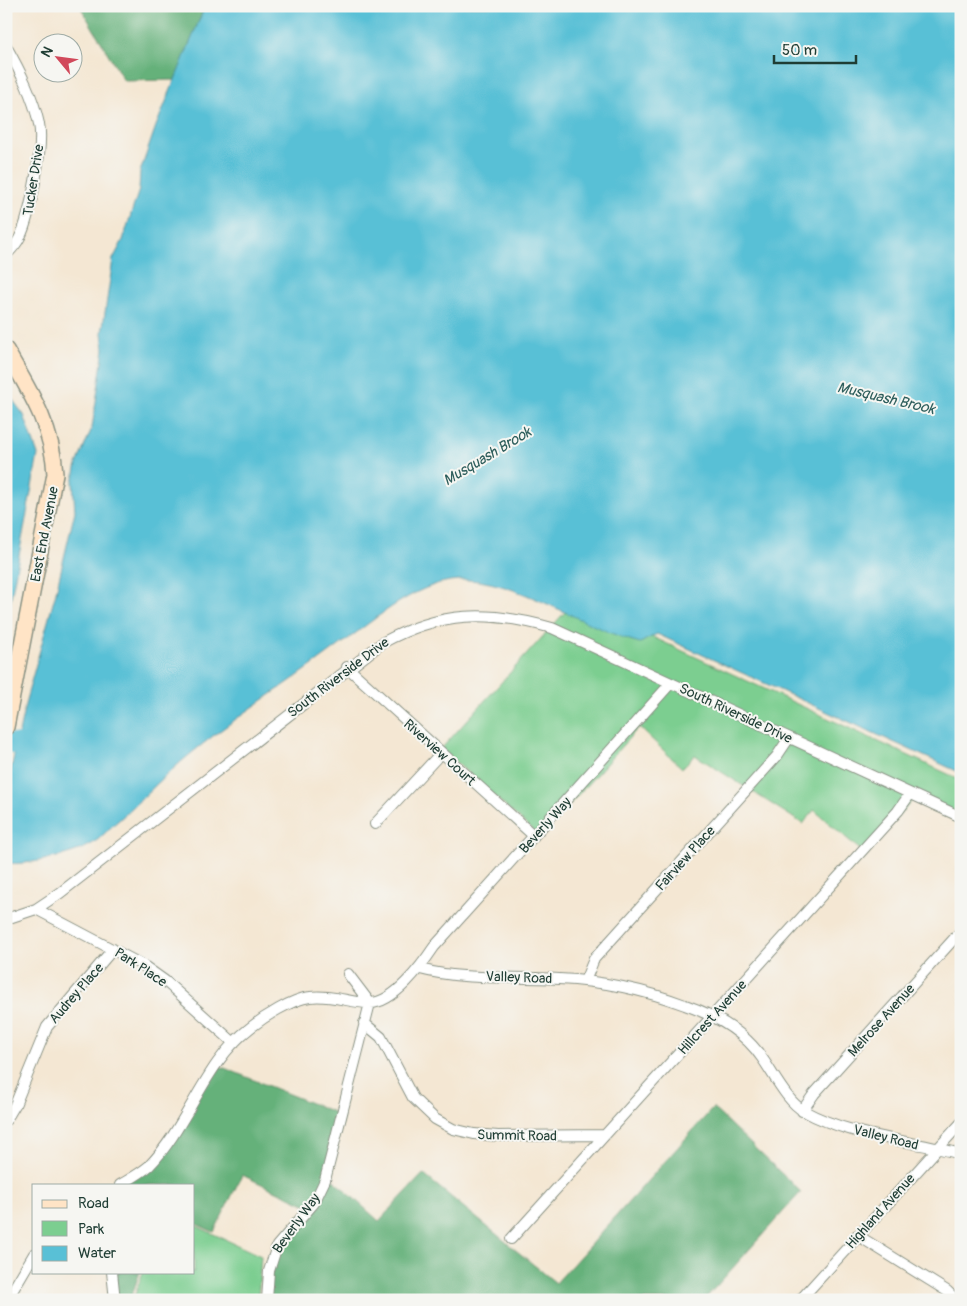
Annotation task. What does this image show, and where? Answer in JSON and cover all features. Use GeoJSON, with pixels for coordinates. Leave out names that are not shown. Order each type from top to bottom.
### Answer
{"type":"FeatureCollection","features":[{"type":"Feature","properties":{"kind":"street","name":"Tucker Drive"},"geometry":{"type":"LineString","coordinates":[[6,46],[30,94],[40,126],[40,139],[28,214],[20,238],[6,255]]}},
{"type":"Feature","properties":{"kind":"street","name":"East End Avenue"},"geometry":{"type":"LineString","coordinates":[[6,350],[37,405],[48,432],[55,458],[55,474],[6,727]]}},
{"type":"Feature","properties":{"kind":"street","name":"South Riverside Drive"},"geometry":{"type":"LineString","coordinates":[[6,919],[36,909],[88,871],[347,667],[382,642],[415,627],[450,617],[492,615],[524,620],[552,628],[961,817]]}},
{"type":"Feature","properties":{"kind":"street","name":"Riverview Court"},"geometry":{"type":"LineString","coordinates":[[347,667],[534,836]]}},
{"type":"Feature","properties":{"kind":"street","name":"Beverly Way"},"geometry":{"type":"LineString","coordinates":[[420,968],[434,947],[671,683]]}},
{"type":"Feature","properties":{"kind":"street","name":"Fairview Place"},"geometry":{"type":"LineString","coordinates":[[585,982],[594,959],[777,756],[790,738]]}},
{"type":"Feature","properties":{"kind":"street"},"geometry":{"type":"LineString","coordinates":[[375,824],[441,753]]}},
{"type":"Feature","properties":{"kind":"street","name":"Hillcrest Avenue"},"geometry":{"type":"LineString","coordinates":[[511,1239],[898,811],[910,794]]}},
{"type":"Feature","properties":{"kind":"street","name":"Park Place"},"geometry":{"type":"LineString","coordinates":[[36,909],[113,949],[165,981],[234,1043]]}},
{"type":"Feature","properties":{"kind":"street","name":"Melrose Avenue"},"geometry":{"type":"LineString","coordinates":[[802,1110],[814,1094],[961,931]]}},
{"type":"Feature","properties":{"kind":"street","name":"Audrey Place"},"geometry":{"type":"LineString","coordinates":[[6,1120],[15,1105],[46,1027],[113,949]]}},
{"type":"Feature","properties":{"kind":"street"},"geometry":{"type":"LineString","coordinates":[[121,1184],[148,1166],[162,1150],[220,1061],[234,1043],[250,1028],[297,1000],[326,996],[370,1003],[401,988],[420,968]]}},
{"type":"Feature","properties":{"kind":"street","name":"Valley Road"},"geometry":{"type":"LineString","coordinates":[[420,968],[445,975],[561,979],[614,984],[687,1005],[741,1034],[755,1049],[778,1084],[802,1110],[845,1127],[961,1154]]}},
{"type":"Feature","properties":{"kind":"street"},"geometry":{"type":"LineString","coordinates":[[348,974],[370,1003]]}},
{"type":"Feature","properties":{"kind":"street","name":"Beverly Way"},"geometry":{"type":"LineString","coordinates":[[267,1300],[268,1271],[277,1246],[314,1202],[325,1180],[370,1003]]}},
{"type":"Feature","properties":{"kind":"street","name":"Summit Road"},"geometry":{"type":"LineString","coordinates":[[364,1023],[381,1037],[413,1098],[435,1118],[453,1129],[474,1134],[498,1136],[605,1135]]}},
{"type":"Feature","properties":{"kind":"street","name":"Highland Avenue"},"geometry":{"type":"LineString","coordinates":[[800,1300],[961,1123]]}},
{"type":"Feature","properties":{"kind":"street"},"geometry":{"type":"LineString","coordinates":[[858,1235],[947,1291],[956,1300]]}},
{"type":"Feature","properties":{"kind":"street"},"geometry":{"type":"LineString","coordinates":[[7,1300],[32,1257]]}},
{"type":"Feature","properties":{"kind":"street"},"geometry":{"type":"LineString","coordinates":[[112,1274],[115,1300]]}},
{"type":"Feature","properties":{"kind":"green space"},"geometry":{"type":"Polygon","coordinates":[[[80,6],[205,6],[175,80],[124,81],[80,6]]]}},
{"type":"Feature","properties":{"kind":"green space"},"geometry":{"type":"Polygon","coordinates":[[[575,601],[961,780],[961,814],[917,795],[865,854],[814,810],[803,824],[695,755],[682,768],[639,727],[540,837],[441,749],[575,601]]]}},
{"type":"Feature","properties":{"kind":"green space"},"geometry":{"type":"Polygon","coordinates":[[[217,1065],[343,1116],[327,1174],[379,1221],[423,1174],[556,1283],[713,1108],[801,1192],[704,1300],[268,1300],[272,1256],[309,1206],[242,1175],[214,1232],[195,1223],[195,1184],[118,1184],[155,1159],[217,1065]]]}},
{"type":"Feature","properties":{"kind":"green space"},"geometry":{"type":"Polygon","coordinates":[[[195,1225],[261,1256],[258,1300],[133,1300],[142,1274],[195,1274],[195,1225]]]}},
{"type":"Feature","properties":{"kind":"green space"},"geometry":{"type":"Polygon","coordinates":[[[112,1274],[139,1274],[130,1300],[116,1300],[112,1274]]]}},
{"type":"Feature","properties":{"kind":"water"},"geometry":{"type":"Polygon","coordinates":[[[205,6],[961,6],[961,773],[657,634],[640,643],[618,636],[503,586],[481,581],[459,580],[425,588],[376,618],[194,751],[94,842],[82,849],[49,859],[25,863],[6,863],[6,793],[26,700],[55,596],[75,511],[73,482],[77,464],[92,428],[104,349],[102,333],[113,259],[123,240],[139,190],[140,172],[156,126],[205,6]]]}},
{"type":"Feature","properties":{"kind":"water"},"geometry":{"type":"Polygon","coordinates":[[[6,391],[24,415],[38,455],[6,624],[6,391]]]}},
{"type":"Feature","properties":{"kind":"waterway","name":"Musquash Brook"},"geometry":{"type":"LineString","coordinates":[[6,743],[28,746],[44,744]]}}]}
